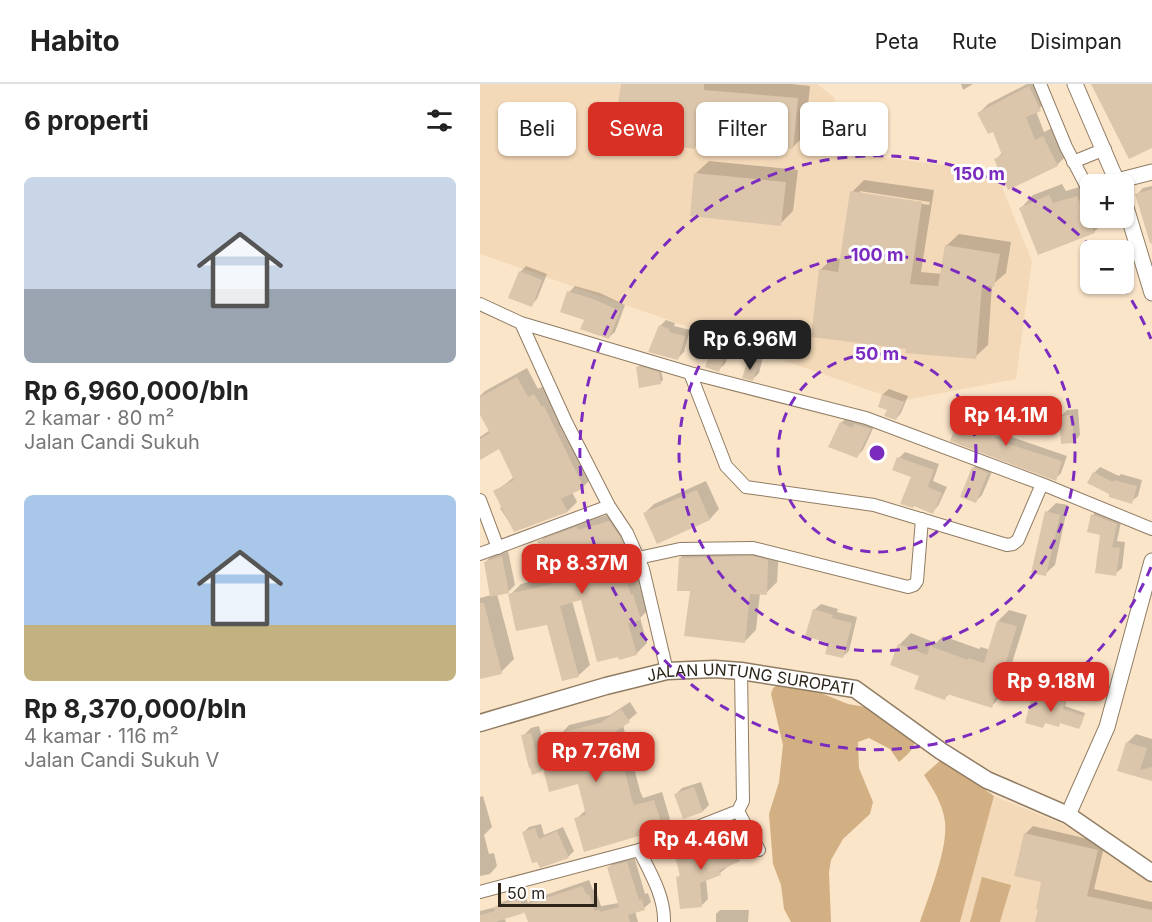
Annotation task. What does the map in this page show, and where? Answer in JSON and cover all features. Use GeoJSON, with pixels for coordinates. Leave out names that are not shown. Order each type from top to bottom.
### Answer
{"type":"FeatureCollection","features":[{"type":"Feature","properties":{"kind":"main road","name":"JALAN UNTUNG SUROPATI"},"geometry":{"type":"LineString","coordinates":[[480,723],[606,686],[668,671],[714,669],[741,671],[855,689],[941,751],[987,780],[1068,815],[1152,873]]}},
{"type":"Feature","properties":{"kind":"street"},"geometry":{"type":"LineString","coordinates":[[1040,84],[1080,175]]}},
{"type":"Feature","properties":{"kind":"street"},"geometry":{"type":"LineString","coordinates":[[1075,84],[1115,174]]}},
{"type":"Feature","properties":{"kind":"street"},"geometry":{"type":"LineString","coordinates":[[1073,162],[1105,149]]}},
{"type":"Feature","properties":{"kind":"street"},"geometry":{"type":"LineString","coordinates":[[1134,178],[1152,172]]}},
{"type":"Feature","properties":{"kind":"street"},"geometry":{"type":"LineString","coordinates":[[1132,228],[1152,293]]}},
{"type":"Feature","properties":{"kind":"street"},"geometry":{"type":"LineString","coordinates":[[480,304],[521,323],[690,373],[866,418],[1042,484],[1152,529]]}},
{"type":"Feature","properties":{"kind":"street"},"geometry":{"type":"LineString","coordinates":[[521,323],[566,422],[609,506],[627,533],[643,569],[668,671]]}},
{"type":"Feature","properties":{"kind":"street"},"geometry":{"type":"LineString","coordinates":[[690,373],[726,466],[746,487],[874,505],[1007,545],[1018,540],[1042,484]]}},
{"type":"Feature","properties":{"kind":"street"},"geometry":{"type":"LineString","coordinates":[[480,500],[498,548]]}},
{"type":"Feature","properties":{"kind":"street"},"geometry":{"type":"LineString","coordinates":[[480,554],[609,506]]}},
{"type":"Feature","properties":{"kind":"street"},"geometry":{"type":"LineString","coordinates":[[638,558],[680,549],[753,548],[908,587],[914,585],[916,581],[922,519]]}},
{"type":"Feature","properties":{"kind":"street"},"geometry":{"type":"LineString","coordinates":[[1068,815],[1107,727],[1152,561]]}},
{"type":"Feature","properties":{"kind":"street"},"geometry":{"type":"LineString","coordinates":[[480,892],[639,850],[738,811],[742,801],[741,671]]}},
{"type":"Feature","properties":{"kind":"street"},"geometry":{"type":"LineString","coordinates":[[738,811],[759,850]]}},
{"type":"Feature","properties":{"kind":"street"},"geometry":{"type":"LineString","coordinates":[[639,850],[664,909],[664,922]]}},
{"type":"Feature","properties":{"kind":"shaded area"},"geometry":{"type":"Polygon","coordinates":[[[480,84],[817,84],[835,98],[834,102],[800,102],[800,156],[873,156],[996,172],[1032,261],[1016,379],[900,401],[480,254],[480,84]]]}},
{"type":"Feature","properties":{"kind":"shaded area"},"geometry":{"type":"Polygon","coordinates":[[[779,684],[811,689],[848,704],[877,709],[915,736],[913,747],[899,762],[890,749],[869,738],[858,742],[859,768],[873,802],[870,814],[843,839],[831,860],[829,872],[831,922],[791,922],[784,909],[781,885],[773,864],[769,814],[779,782],[783,745],[771,694],[773,688],[779,684]]]}},
{"type":"Feature","properties":{"kind":"shaded area"},"geometry":{"type":"Polygon","coordinates":[[[942,759],[994,796],[960,922],[920,922],[937,872],[945,833],[942,809],[924,775],[942,759]]]}},
{"type":"Feature","properties":{"kind":"shaded area"},"geometry":{"type":"Polygon","coordinates":[[[994,796],[1089,835],[1152,884],[1152,922],[960,922],[994,796]]]}},
{"type":"Feature","properties":{"kind":"shaded area"},"geometry":{"type":"Polygon","coordinates":[[[982,877],[1011,885],[1000,922],[970,922],[982,877]]]}},
{"type":"Feature","properties":{"kind":"building"},"geometry":{"type":"Polygon","coordinates":[[[621,84],[704,84],[704,90],[798,98],[793,149],[788,149],[788,102],[696,102],[695,149],[684,147],[684,102],[618,102],[621,84]]]}},
{"type":"Feature","properties":{"kind":"building"},"geometry":{"type":"Polygon","coordinates":[[[1091,84],[1152,84],[1152,148],[1129,159],[1091,84]]]}},
{"type":"Feature","properties":{"kind":"building"},"geometry":{"type":"Polygon","coordinates":[[[1029,86],[1041,111],[1026,117],[1035,140],[1043,136],[1058,166],[1008,190],[994,159],[1002,155],[993,132],[988,134],[977,113],[1029,86]]]}},
{"type":"Feature","properties":{"kind":"building"},"geometry":{"type":"Polygon","coordinates":[[[694,173],[786,182],[781,226],[690,216],[694,173]]]}},
{"type":"Feature","properties":{"kind":"building"},"geometry":{"type":"Polygon","coordinates":[[[1152,189],[1152,243],[1150,243],[1135,194],[1152,189]]]}},
{"type":"Feature","properties":{"kind":"building"},"geometry":{"type":"Polygon","coordinates":[[[850,191],[922,202],[910,284],[938,286],[945,245],[1000,254],[994,287],[982,285],[976,359],[905,353],[906,349],[811,337],[819,269],[838,272],[850,191]]]}},
{"type":"Feature","properties":{"kind":"building"},"geometry":{"type":"Polygon","coordinates":[[[1049,195],[1053,203],[1077,196],[1080,202],[1080,228],[1093,228],[1095,233],[1038,255],[1019,208],[1049,195]]]}},
{"type":"Feature","properties":{"kind":"building"},"geometry":{"type":"Polygon","coordinates":[[[519,271],[542,280],[532,307],[508,298],[519,271]]]}},
{"type":"Feature","properties":{"kind":"building"},"geometry":{"type":"Polygon","coordinates":[[[567,291],[620,311],[609,339],[580,329],[584,320],[560,312],[567,291]]]}},
{"type":"Feature","properties":{"kind":"building"},"geometry":{"type":"Polygon","coordinates":[[[659,325],[669,329],[669,332],[685,336],[678,360],[648,352],[659,325]]]}},
{"type":"Feature","properties":{"kind":"building"},"geometry":{"type":"Polygon","coordinates":[[[713,345],[727,350],[719,372],[705,367],[713,345]]]}},
{"type":"Feature","properties":{"kind":"building"},"geometry":{"type":"Polygon","coordinates":[[[748,360],[758,363],[753,381],[742,378],[748,360]]]}},
{"type":"Feature","properties":{"kind":"building"},"geometry":{"type":"Polygon","coordinates":[[[636,367],[659,372],[661,384],[639,388],[636,367]]]}},
{"type":"Feature","properties":{"kind":"building"},"geometry":{"type":"Polygon","coordinates":[[[517,377],[528,397],[534,394],[542,407],[544,406],[584,488],[561,499],[568,512],[514,532],[493,491],[514,480],[499,449],[480,460],[480,439],[490,433],[480,415],[480,397],[517,377]]]}},
{"type":"Feature","properties":{"kind":"building"},"geometry":{"type":"Polygon","coordinates":[[[882,394],[904,402],[896,420],[884,416],[887,410],[878,407],[882,394]]]}},
{"type":"Feature","properties":{"kind":"building"},"geometry":{"type":"Polygon","coordinates":[[[998,412],[1024,422],[1026,429],[994,437],[1002,442],[1062,461],[1056,481],[950,441],[957,422],[990,435],[998,412]]]}},
{"type":"Feature","properties":{"kind":"building"},"geometry":{"type":"Polygon","coordinates":[[[1072,415],[1074,443],[1061,444],[1059,416],[1072,415]]]}},
{"type":"Feature","properties":{"kind":"building"},"geometry":{"type":"Polygon","coordinates":[[[840,422],[852,428],[854,424],[871,429],[857,458],[828,447],[840,422]]]}},
{"type":"Feature","properties":{"kind":"building"},"geometry":{"type":"Polygon","coordinates":[[[897,457],[934,470],[928,487],[942,493],[933,514],[914,506],[913,508],[900,504],[911,477],[892,470],[897,457]]]}},
{"type":"Feature","properties":{"kind":"building"},"geometry":{"type":"Polygon","coordinates":[[[972,467],[988,473],[976,503],[960,497],[972,467]]]}},
{"type":"Feature","properties":{"kind":"building"},"geometry":{"type":"Polygon","coordinates":[[[1093,472],[1113,482],[1114,480],[1137,486],[1132,504],[1109,497],[1109,494],[1087,483],[1093,472]]]}},
{"type":"Feature","properties":{"kind":"building"},"geometry":{"type":"Polygon","coordinates":[[[697,490],[710,520],[657,544],[643,513],[697,490]]]}},
{"type":"Feature","properties":{"kind":"building"},"geometry":{"type":"Polygon","coordinates":[[[1045,511],[1060,515],[1046,576],[1031,573],[1045,511]]]}},
{"type":"Feature","properties":{"kind":"building"},"geometry":{"type":"Polygon","coordinates":[[[1091,514],[1117,524],[1112,547],[1120,548],[1116,576],[1095,573],[1100,535],[1087,532],[1091,514]]]}},
{"type":"Feature","properties":{"kind":"building"},"geometry":{"type":"Polygon","coordinates":[[[609,521],[620,537],[629,558],[620,560],[641,620],[628,623],[637,655],[619,660],[618,657],[597,662],[581,600],[560,606],[579,677],[562,681],[547,625],[516,631],[508,594],[552,584],[537,541],[577,527],[578,530],[609,521]]]}},
{"type":"Feature","properties":{"kind":"building"},"geometry":{"type":"Polygon","coordinates":[[[502,556],[509,593],[490,597],[484,562],[502,556]]]}},
{"type":"Feature","properties":{"kind":"building"},"geometry":{"type":"Polygon","coordinates":[[[752,556],[768,560],[767,595],[750,594],[745,643],[684,636],[690,591],[677,591],[679,558],[752,556]]]}},
{"type":"Feature","properties":{"kind":"building"},"geometry":{"type":"Polygon","coordinates":[[[480,603],[484,603],[502,674],[480,679],[480,603]]]}},
{"type":"Feature","properties":{"kind":"building"},"geometry":{"type":"Polygon","coordinates":[[[813,609],[833,615],[832,618],[852,623],[843,658],[825,654],[828,643],[805,636],[813,609]]]}},
{"type":"Feature","properties":{"kind":"building"},"geometry":{"type":"Polygon","coordinates":[[[997,621],[1017,626],[992,708],[947,694],[945,700],[914,689],[919,676],[890,665],[898,644],[927,655],[930,646],[968,660],[968,658],[984,663],[997,621]]]}},
{"type":"Feature","properties":{"kind":"building"},"geometry":{"type":"Polygon","coordinates":[[[1033,692],[1065,701],[1063,709],[1084,716],[1079,729],[1060,723],[1059,727],[1045,723],[1043,728],[1025,723],[1033,692]]]}},
{"type":"Feature","properties":{"kind":"building"},"geometry":{"type":"Polygon","coordinates":[[[621,709],[630,722],[615,732],[632,800],[634,805],[654,800],[663,829],[584,852],[574,818],[586,815],[578,784],[549,792],[542,765],[540,765],[541,772],[532,775],[521,735],[531,733],[537,756],[563,749],[559,733],[600,723],[621,709]]]}},
{"type":"Feature","properties":{"kind":"building"},"geometry":{"type":"Polygon","coordinates":[[[1126,742],[1147,748],[1140,770],[1152,767],[1152,781],[1117,771],[1126,742]]]}},
{"type":"Feature","properties":{"kind":"building"},"geometry":{"type":"Polygon","coordinates":[[[694,787],[703,812],[683,819],[674,794],[694,787]]]}},
{"type":"Feature","properties":{"kind":"building"},"geometry":{"type":"Polygon","coordinates":[[[535,828],[539,839],[557,831],[569,858],[540,868],[537,862],[532,863],[522,832],[535,828]]]}},
{"type":"Feature","properties":{"kind":"building"},"geometry":{"type":"Polygon","coordinates":[[[1024,833],[1098,850],[1087,896],[1152,910],[1152,922],[1035,922],[1041,882],[1014,876],[1024,833]]]}},
{"type":"Feature","properties":{"kind":"building"},"geometry":{"type":"Polygon","coordinates":[[[731,841],[740,861],[719,871],[721,875],[700,883],[702,907],[680,909],[676,877],[680,876],[674,852],[696,846],[698,854],[731,841]]]}},
{"type":"Feature","properties":{"kind":"building"},"geometry":{"type":"Polygon","coordinates":[[[627,862],[639,900],[642,899],[645,910],[628,915],[630,922],[528,922],[522,906],[582,886],[587,895],[589,894],[595,911],[599,909],[600,912],[619,907],[607,867],[627,862]]]}},
{"type":"Feature","properties":{"kind":"building"},"geometry":{"type":"Polygon","coordinates":[[[520,899],[524,913],[495,922],[480,922],[480,915],[495,911],[494,907],[520,899]]]}}]}
